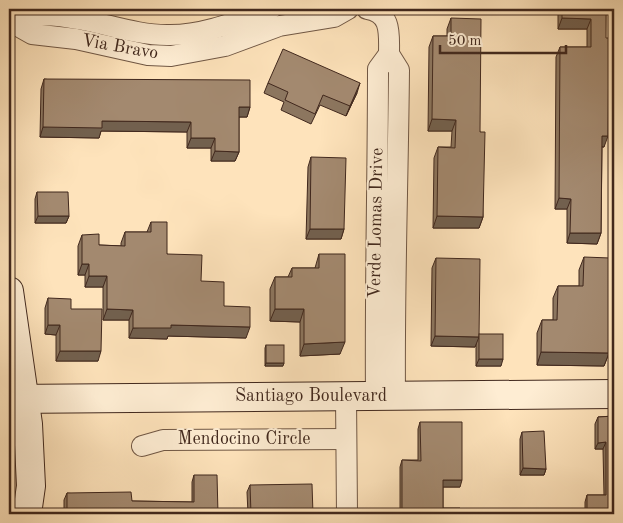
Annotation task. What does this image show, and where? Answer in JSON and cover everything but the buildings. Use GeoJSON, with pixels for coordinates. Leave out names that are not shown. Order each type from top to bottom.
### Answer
{"type":"FeatureCollection","features":[{"type":"Feature","properties":{"kind":"street","name":"Via Bravo"},"geometry":{"type":"LineString","coordinates":[[9,16],[54,15],[127,31],[168,36],[191,34],[221,27],[271,9]]}},
{"type":"Feature","properties":{"kind":"street","name":"Via Bravo"},"geometry":{"type":"LineString","coordinates":[[9,21],[32,34],[76,39],[148,55],[171,56],[225,46],[279,26],[334,17],[348,9]]}},
{"type":"Feature","properties":{"kind":"street","name":"Verde Lomas Drive"},"geometry":{"type":"LineString","coordinates":[[375,12],[388,22],[389,54],[378,69],[378,190],[374,283],[385,396]]}},
{"type":"Feature","properties":{"kind":"street"},"geometry":{"type":"LineString","coordinates":[[9,291],[17,399],[30,453],[30,511]]}},
{"type":"Feature","properties":{"kind":"street","name":"Santiago Boulevard"},"geometry":{"type":"LineString","coordinates":[[17,399],[614,394]]}},
{"type":"Feature","properties":{"kind":"street"},"geometry":{"type":"LineString","coordinates":[[346,396],[347,514]]}},
{"type":"Feature","properties":{"kind":"street","name":"Mendocino Circle"},"geometry":{"type":"LineString","coordinates":[[142,446],[163,440],[346,439]]}}]}
